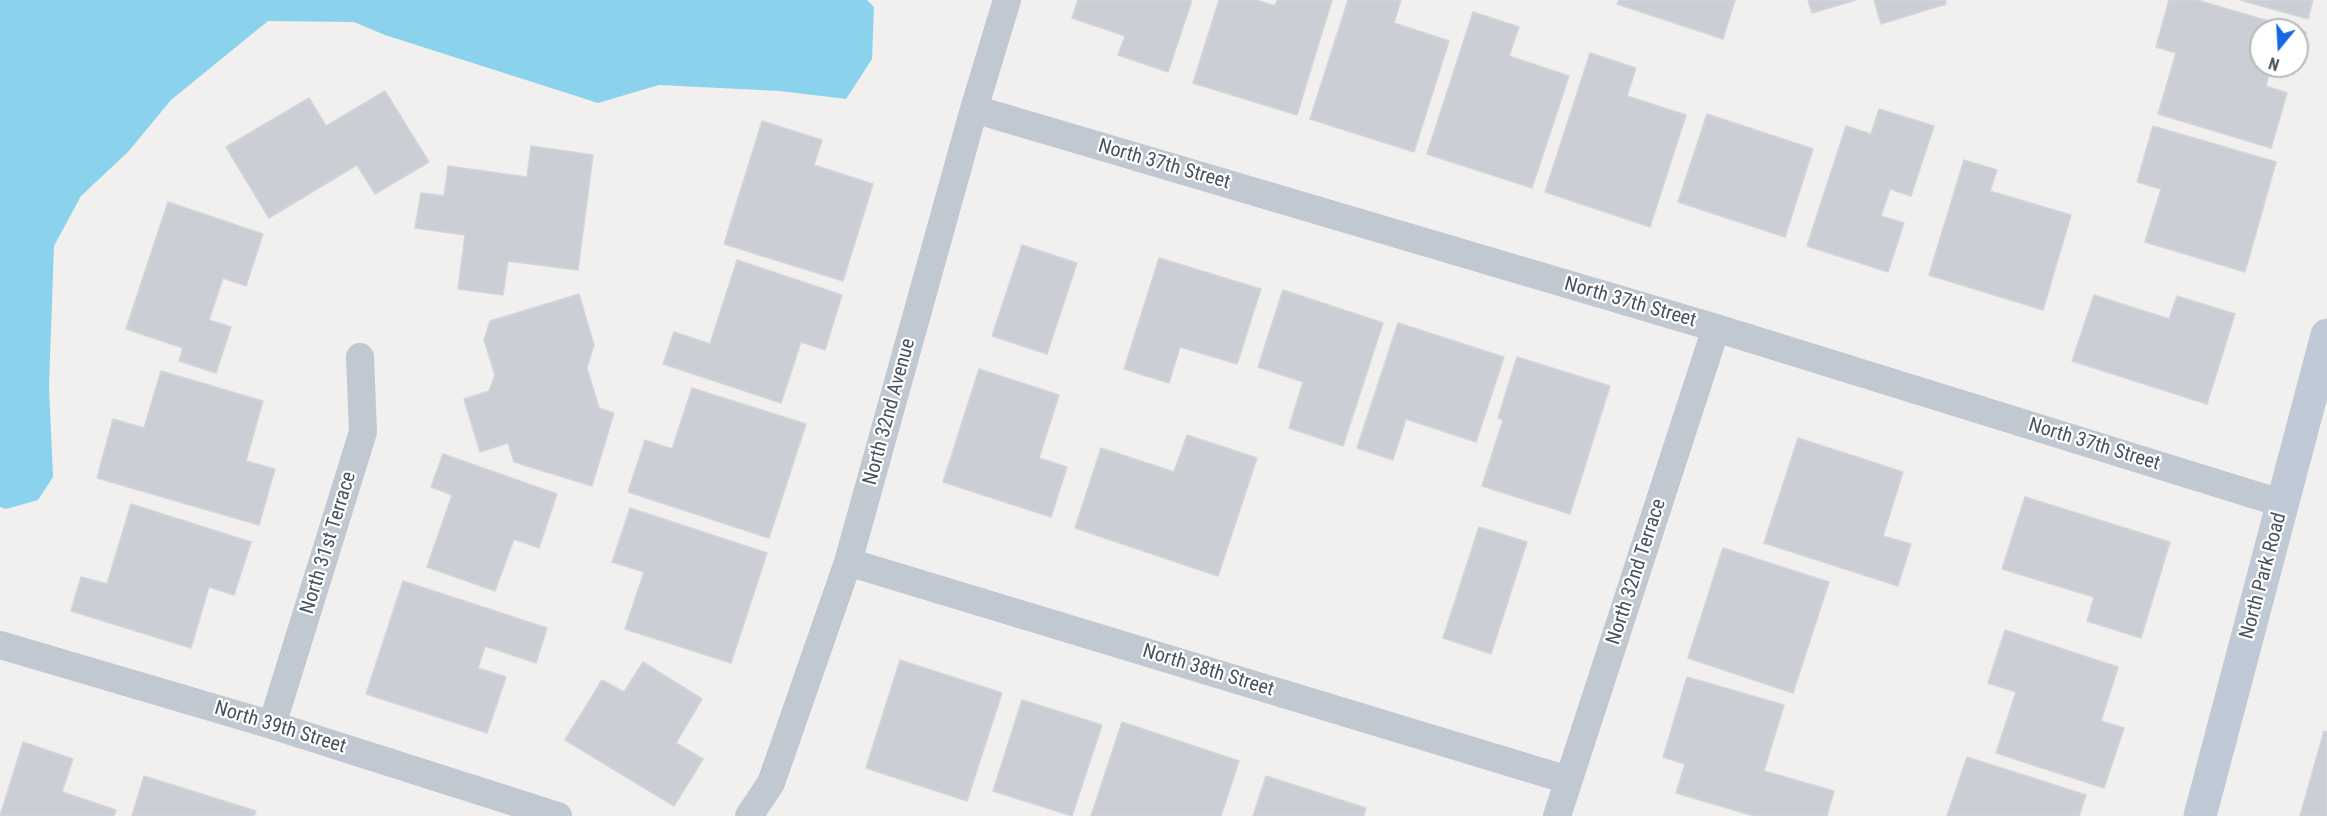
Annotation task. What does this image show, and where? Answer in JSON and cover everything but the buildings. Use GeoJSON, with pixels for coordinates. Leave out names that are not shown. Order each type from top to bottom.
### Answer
{"type":"FeatureCollection","features":[{"type":"Feature","properties":{"kind":"street","name":"North 32nd Avenue"},"geometry":{"type":"LineString","coordinates":[[749,816],[771,783],[848,562],[974,109],[1007,0]]}},
{"type":"Feature","properties":{"kind":"street","name":"North 37th Street"},"geometry":{"type":"LineString","coordinates":[[974,109],[1716,328],[2284,504]]}},
{"type":"Feature","properties":{"kind":"street","name":"North 32nd Terrace"},"geometry":{"type":"LineString","coordinates":[[1557,816],[1716,328]]}},
{"type":"Feature","properties":{"kind":"street","name":"North Park Road"},"geometry":{"type":"LineString","coordinates":[[2200,816],[2327,335]]}},
{"type":"Feature","properties":{"kind":"street","name":"North 31st Terrace"},"geometry":{"type":"LineString","coordinates":[[272,725],[363,432],[360,357]]}},
{"type":"Feature","properties":{"kind":"street","name":"North 38th Street"},"geometry":{"type":"LineString","coordinates":[[848,562],[1568,780]]}},
{"type":"Feature","properties":{"kind":"street","name":"North 39th Street"},"geometry":{"type":"LineString","coordinates":[[0,645],[272,725],[558,816]]}},
{"type":"Feature","properties":{"kind":"water"},"geometry":{"type":"Polygon","coordinates":[[[0,0],[867,0],[874,7],[872,59],[846,99],[780,91],[659,85],[598,103],[385,35],[354,22],[268,21],[171,100],[128,152],[81,196],[54,246],[49,387],[53,477],[38,500],[6,509],[0,507],[0,0]]]}}]}
